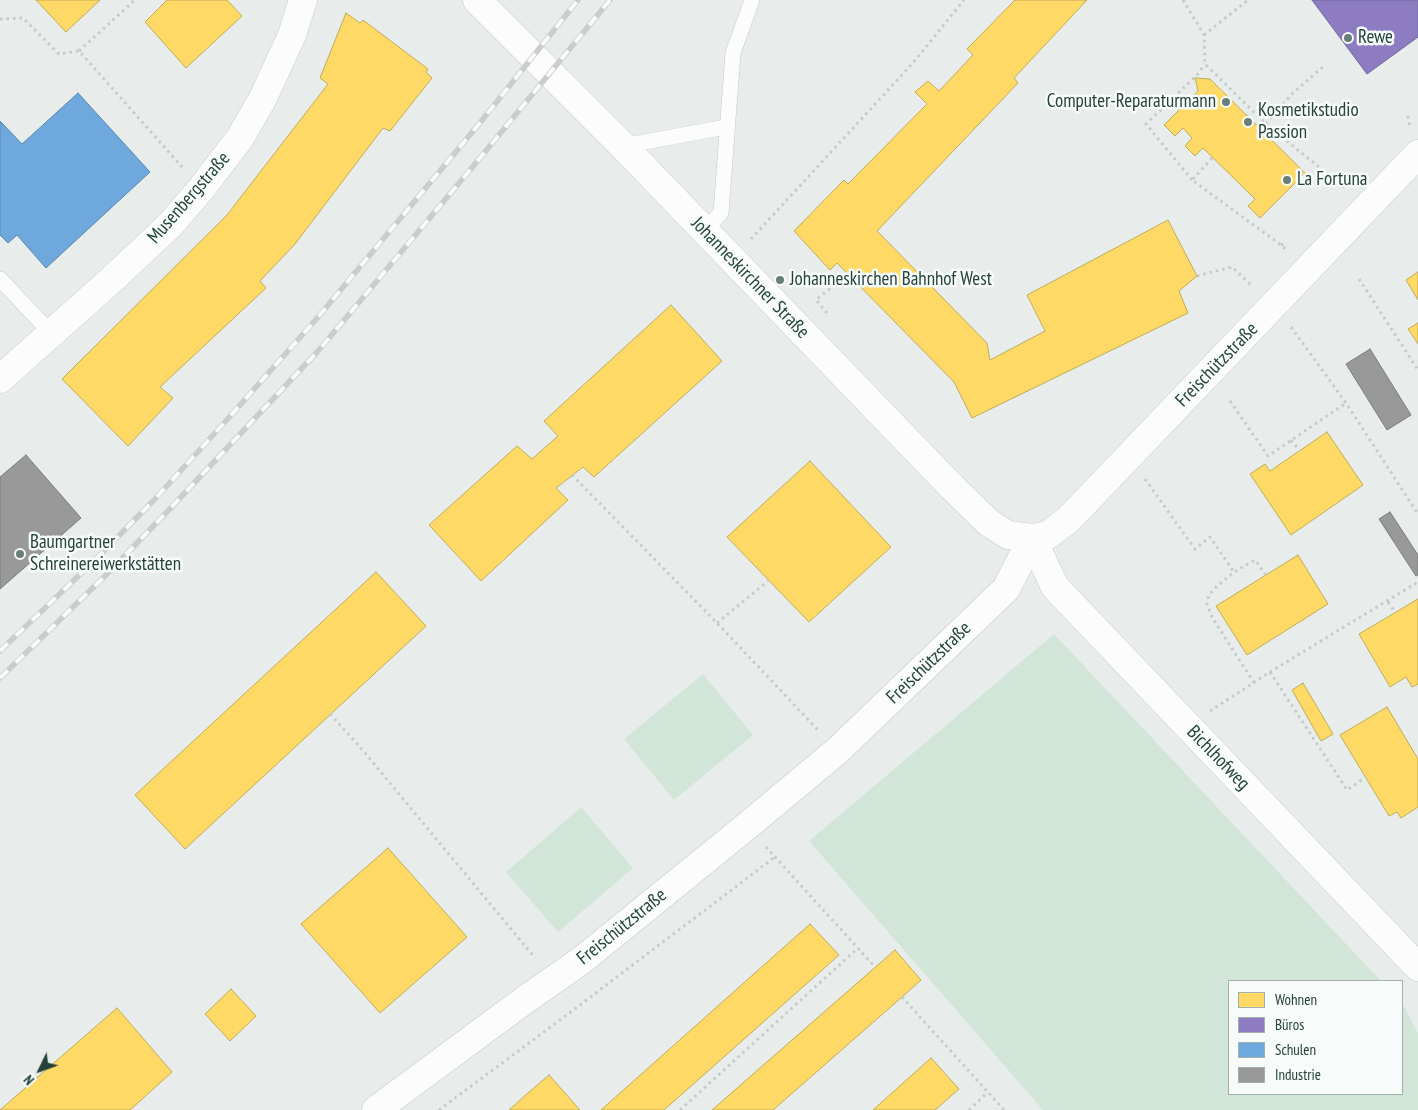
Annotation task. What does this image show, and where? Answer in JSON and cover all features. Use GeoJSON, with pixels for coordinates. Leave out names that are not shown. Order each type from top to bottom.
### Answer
{"type":"FeatureCollection","features":[{"type":"Feature","properties":{"kind":"street","name":"Musenbergstraße"},"geometry":{"type":"LineString","coordinates":[[0,379],[170,225],[201,188],[240,138],[263,98],[292,35],[303,0]]}},
{"type":"Feature","properties":{"kind":"street","name":"Johanneskirchner Straße"},"geometry":{"type":"LineString","coordinates":[[477,0],[623,146],[989,523],[1008,535],[1032,538]]}},
{"type":"Feature","properties":{"kind":"street","name":"Freischützstraße"},"geometry":{"type":"LineString","coordinates":[[376,1110],[582,960],[837,751],[1006,589],[1032,538],[1048,535],[1068,520],[1418,154]]}},
{"type":"Feature","properties":{"kind":"street","name":"Bichlhofweg"},"geometry":{"type":"LineString","coordinates":[[1032,538],[1055,587],[1418,967]]}},
{"type":"Feature","properties":{"kind":"lane"},"geometry":{"type":"LineString","coordinates":[[704,231],[721,213],[732,53],[752,0]]}},
{"type":"Feature","properties":{"kind":"lane"},"geometry":{"type":"LineString","coordinates":[[623,146],[726,127]]}},
{"type":"Feature","properties":{"kind":"lane"},"geometry":{"type":"LineString","coordinates":[[0,279],[51,333]]}},
{"type":"Feature","properties":{"kind":"path"},"geometry":{"type":"LineString","coordinates":[[0,20],[23,18],[59,54],[78,51],[135,0]]}},
{"type":"Feature","properties":{"kind":"path"},"geometry":{"type":"LineString","coordinates":[[732,260],[912,64],[964,0]]}},
{"type":"Feature","properties":{"kind":"path"},"geometry":{"type":"LineString","coordinates":[[1183,0],[1204,35],[1205,64],[1197,75],[1146,124],[1192,180],[1281,245],[1307,271]]}},
{"type":"Feature","properties":{"kind":"path"},"geometry":{"type":"LineString","coordinates":[[1204,35],[1248,0]]}},
{"type":"Feature","properties":{"kind":"path"},"geometry":{"type":"LineString","coordinates":[[78,51],[201,188]]}},
{"type":"Feature","properties":{"kind":"path"},"geometry":{"type":"LineString","coordinates":[[1205,64],[1266,124],[1367,208]]}},
{"type":"Feature","properties":{"kind":"path"},"geometry":{"type":"LineString","coordinates":[[1266,124],[1293,93],[1325,65]]}},
{"type":"Feature","properties":{"kind":"path"},"geometry":{"type":"LineString","coordinates":[[1192,180],[1212,158]]}},
{"type":"Feature","properties":{"kind":"path"},"geometry":{"type":"LineString","coordinates":[[1281,245],[1286,243]]}},
{"type":"Feature","properties":{"kind":"path"},"geometry":{"type":"LineString","coordinates":[[1197,276],[1232,267],[1274,306],[1346,403],[1418,514]]}},
{"type":"Feature","properties":{"kind":"path"},"geometry":{"type":"LineString","coordinates":[[807,337],[828,315],[816,300],[848,274]]}},
{"type":"Feature","properties":{"kind":"path"},"geometry":{"type":"LineString","coordinates":[[1359,279],[1418,370]]}},
{"type":"Feature","properties":{"kind":"path"},"geometry":{"type":"LineString","coordinates":[[1230,401],[1268,456],[1346,403]]}},
{"type":"Feature","properties":{"kind":"path"},"geometry":{"type":"LineString","coordinates":[[1291,440],[1300,451]]}},
{"type":"Feature","properties":{"kind":"path"},"geometry":{"type":"LineString","coordinates":[[572,475],[717,623],[837,751]]}},
{"type":"Feature","properties":{"kind":"path"},"geometry":{"type":"LineString","coordinates":[[1145,479],[1194,549],[1210,537],[1234,572]]}},
{"type":"Feature","properties":{"kind":"path"},"geometry":{"type":"LineString","coordinates":[[1254,682],[1212,617],[1207,604],[1209,595],[1216,587],[1234,572],[1255,560],[1266,576]]}},
{"type":"Feature","properties":{"kind":"path"},"geometry":{"type":"LineString","coordinates":[[717,623],[768,581]]}},
{"type":"Feature","properties":{"kind":"path"},"geometry":{"type":"LineString","coordinates":[[1188,726],[1254,682],[1418,582]]}},
{"type":"Feature","properties":{"kind":"path"},"geometry":{"type":"LineString","coordinates":[[1388,602],[1395,612]]}},
{"type":"Feature","properties":{"kind":"path"},"geometry":{"type":"LineString","coordinates":[[1270,672],[1347,790],[1366,777]]}},
{"type":"Feature","properties":{"kind":"path"},"geometry":{"type":"LineString","coordinates":[[330,714],[553,980]]}},
{"type":"Feature","properties":{"kind":"path"},"geometry":{"type":"LineString","coordinates":[[747,826],[875,967]]}},
{"type":"Feature","properties":{"kind":"path"},"geometry":{"type":"LineString","coordinates":[[438,1110],[775,857]]}},
{"type":"Feature","properties":{"kind":"path"},"geometry":{"type":"LineString","coordinates":[[680,1110],[858,948]]}},
{"type":"Feature","properties":{"kind":"path"},"geometry":{"type":"LineString","coordinates":[[902,997],[1004,1110]]}},
{"type":"Feature","properties":{"kind":"path"},"geometry":{"type":"LineString","coordinates":[[969,1110],[988,1092]]}},
{"type":"Feature","properties":{"kind":"green space"},"geometry":{"type":"Polygon","coordinates":[[[1054,634],[1380,980],[1228,980],[1228,1095],[1403,1095],[1403,1005],[1418,1033],[1418,1110],[1043,1110],[809,841],[1054,634]]]}},
{"type":"Feature","properties":{"kind":"green space"},"geometry":{"type":"Polygon","coordinates":[[[703,674],[753,735],[674,800],[624,739],[703,674]]]}},
{"type":"Feature","properties":{"kind":"green space"},"geometry":{"type":"Polygon","coordinates":[[[581,807],[633,868],[558,932],[506,872],[581,807]]]}},
{"type":"Feature","properties":{"kind":"building: Wohnen"},"geometry":{"type":"Polygon","coordinates":[[[36,0],[100,0],[66,32],[36,0]]]}},
{"type":"Feature","properties":{"kind":"building: Wohnen"},"geometry":{"type":"Polygon","coordinates":[[[167,0],[227,0],[242,16],[186,68],[145,22],[167,0]]]}},
{"type":"Feature","properties":{"kind":"building: Wohnen"},"geometry":{"type":"Polygon","coordinates":[[[1015,0],[1087,0],[1014,78],[1018,83],[877,231],[987,343],[990,360],[1045,331],[1027,295],[1168,220],[1197,276],[1179,291],[1188,313],[972,418],[954,382],[837,263],[830,270],[794,231],[844,180],[848,184],[927,104],[915,92],[928,81],[939,91],[973,55],[967,49],[1015,0]]]}},
{"type":"Feature","properties":{"kind":"building: Wohnen"},"geometry":{"type":"Polygon","coordinates":[[[346,13],[360,23],[363,20],[428,69],[426,72],[432,78],[390,131],[383,128],[295,244],[260,281],[266,288],[160,387],[173,398],[128,446],[62,379],[227,215],[328,84],[320,78],[346,13]]]}},
{"type":"Feature","properties":{"kind":"building: Wohnen"},"geometry":{"type":"Polygon","coordinates":[[[1195,78],[1210,79],[1305,173],[1260,218],[1248,206],[1255,199],[1203,148],[1195,156],[1185,146],[1192,138],[1183,128],[1175,136],[1164,125],[1198,91],[1195,78]]]}},
{"type":"Feature","properties":{"kind":"building: Wohnen"},"geometry":{"type":"Polygon","coordinates":[[[1418,272],[1418,300],[1406,280],[1418,272]]]}},
{"type":"Feature","properties":{"kind":"building: Wohnen"},"geometry":{"type":"Polygon","coordinates":[[[671,305],[722,361],[594,477],[583,467],[556,488],[568,500],[481,581],[429,525],[517,446],[532,459],[558,436],[544,421],[671,305]]]}},
{"type":"Feature","properties":{"kind":"building: Wohnen"},"geometry":{"type":"Polygon","coordinates":[[[1418,323],[1418,344],[1408,329],[1418,323]]]}},
{"type":"Feature","properties":{"kind":"building: Wohnen"},"geometry":{"type":"Polygon","coordinates":[[[1327,432],[1363,485],[1291,535],[1250,474],[1265,464],[1270,471],[1327,432]]]}},
{"type":"Feature","properties":{"kind":"building: Wohnen"},"geometry":{"type":"Polygon","coordinates":[[[810,461],[891,547],[809,622],[727,537],[810,461]]]}},
{"type":"Feature","properties":{"kind":"building: Wohnen"},"geometry":{"type":"Polygon","coordinates":[[[1298,555],[1328,604],[1247,655],[1216,606],[1298,555]]]}},
{"type":"Feature","properties":{"kind":"building: Wohnen"},"geometry":{"type":"Polygon","coordinates":[[[376,572],[426,626],[185,849],[135,795],[376,572]]]}},
{"type":"Feature","properties":{"kind":"building: Wohnen"},"geometry":{"type":"Polygon","coordinates":[[[1418,599],[1418,684],[1412,687],[1406,677],[1390,687],[1359,634],[1418,599]]]}},
{"type":"Feature","properties":{"kind":"building: Wohnen"},"geometry":{"type":"Polygon","coordinates":[[[1303,683],[1333,734],[1321,741],[1292,690],[1303,683]]]}},
{"type":"Feature","properties":{"kind":"building: Wohnen"},"geometry":{"type":"Polygon","coordinates":[[[1387,707],[1418,759],[1418,807],[1401,818],[1397,812],[1389,816],[1340,735],[1387,707]]]}},
{"type":"Feature","properties":{"kind":"building: Wohnen"},"geometry":{"type":"Polygon","coordinates":[[[388,848],[467,937],[380,1013],[301,924],[388,848]]]}},
{"type":"Feature","properties":{"kind":"building: Wohnen"},"geometry":{"type":"Polygon","coordinates":[[[810,924],[839,955],[664,1110],[601,1110],[810,924]]]}},
{"type":"Feature","properties":{"kind":"building: Wohnen"},"geometry":{"type":"Polygon","coordinates":[[[895,950],[921,980],[773,1110],[712,1110],[895,950]]]}},
{"type":"Feature","properties":{"kind":"building: Wohnen"},"geometry":{"type":"Polygon","coordinates":[[[231,989],[256,1016],[230,1041],[205,1014],[231,989]]]}},
{"type":"Feature","properties":{"kind":"building: Wohnen"},"geometry":{"type":"Polygon","coordinates":[[[117,1008],[172,1072],[130,1110],[0,1110],[117,1008]]]}},
{"type":"Feature","properties":{"kind":"building: Wohnen"},"geometry":{"type":"Polygon","coordinates":[[[931,1058],[959,1089],[935,1110],[873,1110],[931,1058]]]}},
{"type":"Feature","properties":{"kind":"building: Wohnen"},"geometry":{"type":"Polygon","coordinates":[[[549,1075],[580,1110],[509,1110],[528,1093],[549,1075]]]}},
{"type":"Feature","properties":{"kind":"building: Büros"},"geometry":{"type":"Polygon","coordinates":[[[1312,0],[1418,0],[1418,37],[1367,74],[1312,0]]]}},
{"type":"Feature","properties":{"kind":"building: Schulen"},"geometry":{"type":"Polygon","coordinates":[[[78,93],[150,172],[46,268],[17,235],[8,243],[0,235],[0,121],[22,144],[78,93]]]}},
{"type":"Feature","properties":{"kind":"building: Industrie"},"geometry":{"type":"Polygon","coordinates":[[[1370,349],[1411,415],[1387,430],[1346,364],[1370,349]]]}},
{"type":"Feature","properties":{"kind":"building: Industrie","name":"Baumgartner Schreinereiwerkstätten"},"geometry":{"type":"Polygon","coordinates":[[[26,455],[81,518],[0,589],[0,477],[26,455]]]}},
{"type":"Feature","properties":{"kind":"building: Industrie"},"geometry":{"type":"Polygon","coordinates":[[[1390,512],[1418,555],[1418,575],[1416,576],[1379,519],[1390,512]]]}},
{"type":"Feature","properties":{"kind":"railway"},"geometry":{"type":"LineString","coordinates":[[0,651],[95,560],[154,500],[225,422],[319,316],[479,124],[578,0]]}},
{"type":"Feature","properties":{"kind":"railway"},"geometry":{"type":"LineString","coordinates":[[0,678],[106,575],[319,350],[610,0]]}},
{"type":"Feature","properties":{"kind":"place","name":"Rewe"},"geometry":{"type":"Point","coordinates":[1348,38]}},
{"type":"Feature","properties":{"kind":"place","name":"Computer-Reparaturmann"},"geometry":{"type":"Point","coordinates":[1226,102]}},
{"type":"Feature","properties":{"kind":"place","name":"Kosmetikstudio Passion"},"geometry":{"type":"Point","coordinates":[1248,122]}},
{"type":"Feature","properties":{"kind":"place","name":"La Fortuna"},"geometry":{"type":"Point","coordinates":[1287,180]}},
{"type":"Feature","properties":{"kind":"place","name":"Johanneskirchen Bahnhof West"},"geometry":{"type":"Point","coordinates":[780,280]}},
{"type":"Feature","properties":{"kind":"place","name":"Baumgartner Schreinereiwerkstätten"},"geometry":{"type":"Point","coordinates":[20,554]}}]}
